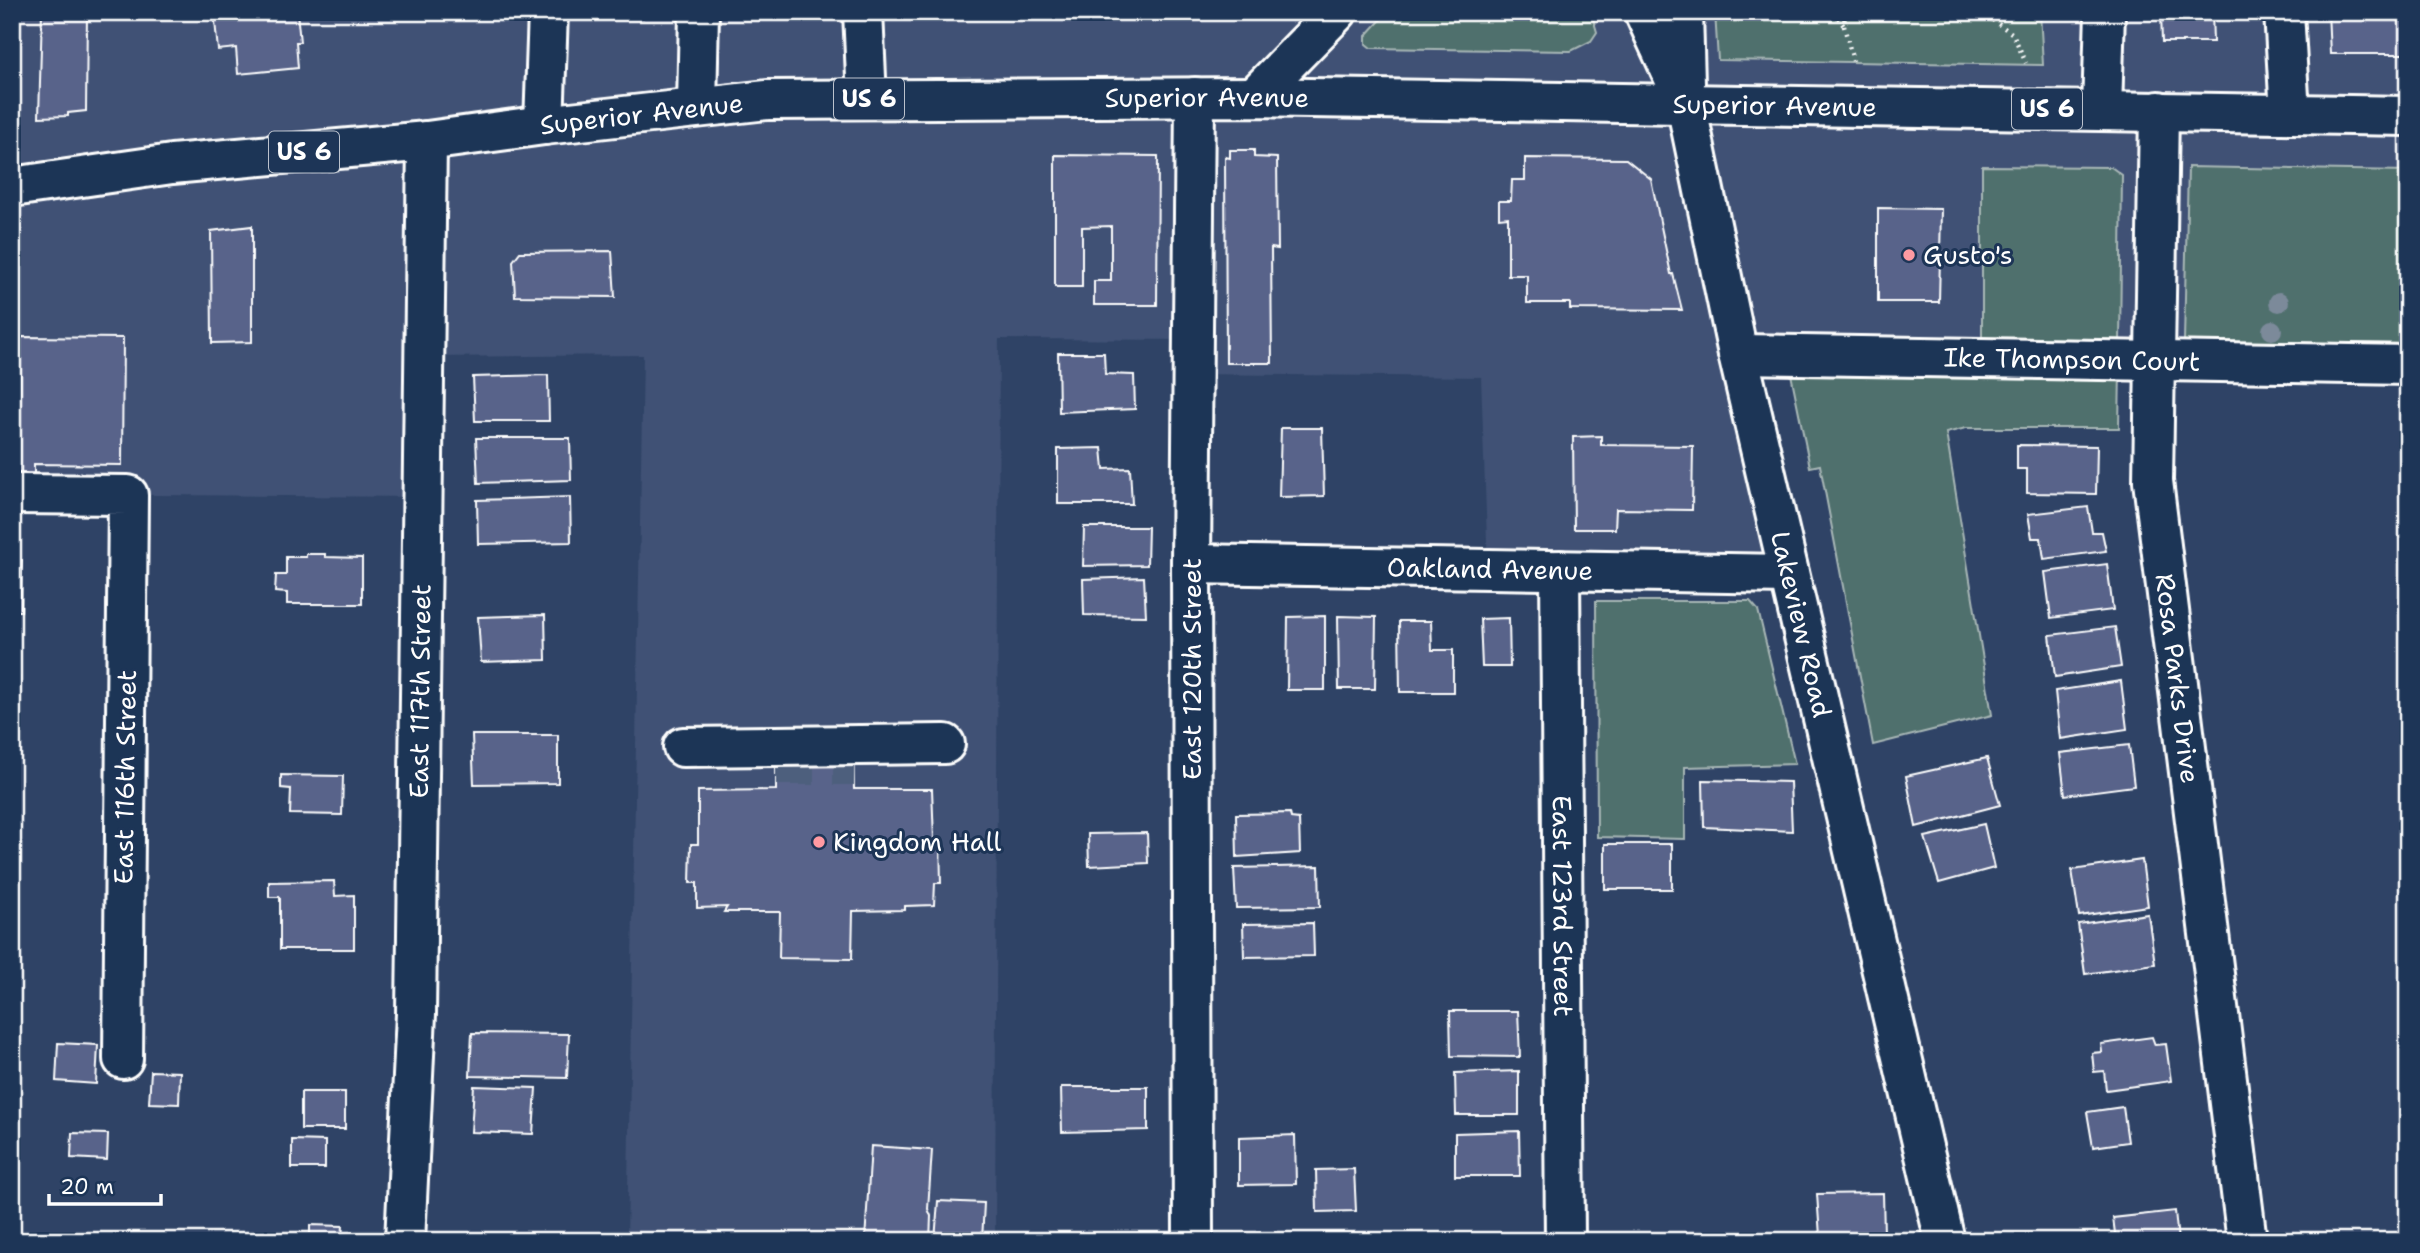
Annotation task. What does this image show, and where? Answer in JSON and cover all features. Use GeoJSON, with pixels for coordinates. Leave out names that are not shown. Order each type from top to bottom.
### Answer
{"type":"FeatureCollection","features":[{"type":"Feature","properties":{"kind":"street"},"geometry":{"type":"LineString","coordinates":[[544,125],[548,12]]}},
{"type":"Feature","properties":{"kind":"street"},"geometry":{"type":"LineString","coordinates":[[697,107],[699,12]]}},
{"type":"Feature","properties":{"kind":"street"},"geometry":{"type":"LineString","coordinates":[[863,12],[867,99]]}},
{"type":"Feature","properties":{"kind":"street"},"geometry":{"type":"LineString","coordinates":[[1254,97],[1337,12]]}},
{"type":"Feature","properties":{"kind":"street","name":"Lakeview Road"},"geometry":{"type":"LineString","coordinates":[[1644,12],[1686,104],[1738,354],[1945,1241]]}},
{"type":"Feature","properties":{"kind":"street"},"geometry":{"type":"LineString","coordinates":[[1683,12],[1686,104]]}},
{"type":"Feature","properties":{"kind":"street"},"geometry":{"type":"LineString","coordinates":[[2102,110],[2105,12]]}},
{"type":"Feature","properties":{"kind":"street"},"geometry":{"type":"LineString","coordinates":[[2284,12],[2290,114]]}},
{"type":"Feature","properties":{"kind":"street","name":"East 120th Street"},"geometry":{"type":"LineString","coordinates":[[1193,1241],[1191,564],[1195,97]]}},
{"type":"Feature","properties":{"kind":"street","name":"Superior Avenue"},"geometry":{"type":"LineString","coordinates":[[12,187],[172,164],[427,141],[767,100],[1254,97],[2408,116]]}},
{"type":"Feature","properties":{"kind":"street","name":"Rosa Parks Drive"},"geometry":{"type":"LineString","coordinates":[[2159,111],[2153,481],[2247,1241]]}},
{"type":"Feature","properties":{"kind":"street","name":"East 117th Street"},"geometry":{"type":"LineString","coordinates":[[405,1241],[416,1014],[427,141]]}},
{"type":"Feature","properties":{"kind":"street","name":"Ike Thompson Court"},"geometry":{"type":"LineString","coordinates":[[1738,354],[2408,365]]}},
{"type":"Feature","properties":{"kind":"street","name":"East 116th Street"},"geometry":{"type":"LineString","coordinates":[[12,494],[128,495],[123,1059]]}},
{"type":"Feature","properties":{"kind":"street","name":"Oakland Avenue"},"geometry":{"type":"LineString","coordinates":[[1191,564],[1789,574]]}},
{"type":"Feature","properties":{"kind":"street","name":"East 123rd Street"},"geometry":{"type":"LineString","coordinates":[[1560,570],[1565,1241]]}},
{"type":"Feature","properties":{"kind":"street"},"geometry":{"type":"LineString","coordinates":[[776,765],[678,756],[952,754],[854,766]]}},
{"type":"Feature","properties":{"kind":"path"},"geometry":{"type":"LineString","coordinates":[[1834,12],[1844,26]]}},
{"type":"Feature","properties":{"kind":"path"},"geometry":{"type":"LineString","coordinates":[[1845,12],[1844,26],[1853,61]]}},
{"type":"Feature","properties":{"kind":"path"},"geometry":{"type":"LineString","coordinates":[[1981,12],[2013,34],[2026,63]]}},
{"type":"Feature","properties":{"kind":"shaded area"},"geometry":{"type":"Polygon","coordinates":[[[12,12],[2408,12],[2408,365],[1739,354],[1789,574],[1488,569],[1481,377],[1193,374],[1193,340],[999,339],[995,1241],[627,1241],[643,355],[424,357],[422,497],[12,494],[12,12]]]}},
{"type":"Feature","properties":{"kind":"green space"},"geometry":{"type":"Polygon","coordinates":[[[1388,12],[1591,12],[1597,32],[1591,41],[1571,51],[1371,48],[1366,44],[1366,36],[1388,12]]]}},
{"type":"Feature","properties":{"kind":"green space"},"geometry":{"type":"Polygon","coordinates":[[[1715,12],[2040,12],[2043,65],[1718,60],[1715,12]]]}},
{"type":"Feature","properties":{"kind":"green space"},"geometry":{"type":"Polygon","coordinates":[[[1982,166],[2111,167],[2122,175],[2120,344],[1982,341],[1982,166]]]}},
{"type":"Feature","properties":{"kind":"green space"},"geometry":{"type":"Polygon","coordinates":[[[2188,167],[2408,171],[2408,344],[2184,341],[2188,167]]]}},
{"type":"Feature","properties":{"kind":"green space"},"geometry":{"type":"Polygon","coordinates":[[[1790,369],[2120,369],[2119,428],[1966,428],[1946,433],[1992,715],[1873,745],[1820,465],[1810,467],[1790,369]]]}},
{"type":"Feature","properties":{"kind":"green space"},"geometry":{"type":"Polygon","coordinates":[[[1596,601],[1750,601],[1758,610],[1795,764],[1685,767],[1685,839],[1597,837],[1596,601]]]}},
{"type":"Feature","properties":{"kind":"building"},"geometry":{"type":"Polygon","coordinates":[[[42,12],[87,12],[86,111],[68,113],[68,116],[39,117],[42,12]]]}},
{"type":"Feature","properties":{"kind":"building"},"geometry":{"type":"Polygon","coordinates":[[[214,12],[297,12],[300,42],[296,42],[298,68],[238,74],[236,48],[218,50],[214,12]]]}},
{"type":"Feature","properties":{"kind":"building"},"geometry":{"type":"Polygon","coordinates":[[[602,12],[643,12],[643,18],[602,17],[602,12]]]}},
{"type":"Feature","properties":{"kind":"building"},"geometry":{"type":"Polygon","coordinates":[[[2161,12],[2212,12],[2213,42],[2162,42],[2161,12]]]}},
{"type":"Feature","properties":{"kind":"building"},"geometry":{"type":"Polygon","coordinates":[[[2328,12],[2408,12],[2408,54],[2330,54],[2328,12]]]}},
{"type":"Feature","properties":{"kind":"building"},"geometry":{"type":"Polygon","coordinates":[[[1230,150],[1254,150],[1254,157],[1277,158],[1278,249],[1271,248],[1272,363],[1226,363],[1225,157],[1230,158],[1230,150]]]}},
{"type":"Feature","properties":{"kind":"building"},"geometry":{"type":"Polygon","coordinates":[[[1055,155],[1158,156],[1157,305],[1094,305],[1094,281],[1111,281],[1111,226],[1082,227],[1082,287],[1055,287],[1055,155]]]}},
{"type":"Feature","properties":{"kind":"building"},"geometry":{"type":"Polygon","coordinates":[[[1525,158],[1626,159],[1651,179],[1671,274],[1682,310],[1570,309],[1570,303],[1527,303],[1527,275],[1508,275],[1508,217],[1499,218],[1499,201],[1511,201],[1512,180],[1525,180],[1525,158]]]}},
{"type":"Feature","properties":{"kind":"building","name":"Gusto's"},"geometry":{"type":"Polygon","coordinates":[[[1878,208],[1941,209],[1939,302],[1878,302],[1878,208]]]}},
{"type":"Feature","properties":{"kind":"building"},"geometry":{"type":"Polygon","coordinates":[[[252,226],[252,342],[212,343],[211,231],[252,226]]]}},
{"type":"Feature","properties":{"kind":"building"},"geometry":{"type":"Polygon","coordinates":[[[612,251],[615,297],[515,296],[513,261],[520,252],[612,251]]]}},
{"type":"Feature","properties":{"kind":"building"},"geometry":{"type":"Polygon","coordinates":[[[17,258],[16,379],[12,379],[12,259],[17,258]]]}},
{"type":"Feature","properties":{"kind":"building"},"geometry":{"type":"Polygon","coordinates":[[[20,337],[123,338],[122,465],[34,464],[34,481],[18,480],[20,337]]]}},
{"type":"Feature","properties":{"kind":"building"},"geometry":{"type":"Polygon","coordinates":[[[1058,353],[1104,353],[1105,374],[1134,375],[1135,409],[1059,412],[1058,353]]]}},
{"type":"Feature","properties":{"kind":"building"},"geometry":{"type":"Polygon","coordinates":[[[548,375],[549,421],[475,421],[473,377],[548,375]]]}},
{"type":"Feature","properties":{"kind":"building"},"geometry":{"type":"Polygon","coordinates":[[[1281,428],[1322,428],[1324,496],[1279,497],[1281,428]]]}},
{"type":"Feature","properties":{"kind":"building"},"geometry":{"type":"Polygon","coordinates":[[[1601,436],[1601,445],[1693,446],[1692,510],[1616,509],[1615,529],[1574,529],[1573,437],[1601,436]]]}},
{"type":"Feature","properties":{"kind":"building"},"geometry":{"type":"Polygon","coordinates":[[[476,438],[570,438],[571,480],[478,483],[476,438]]]}},
{"type":"Feature","properties":{"kind":"building"},"geometry":{"type":"Polygon","coordinates":[[[2017,445],[2097,446],[2096,494],[2027,493],[2027,469],[2017,469],[2017,445]]]}},
{"type":"Feature","properties":{"kind":"building"},"geometry":{"type":"Polygon","coordinates":[[[1102,448],[1104,469],[1130,468],[1132,504],[1058,504],[1058,449],[1102,448]]]}},
{"type":"Feature","properties":{"kind":"building"},"geometry":{"type":"Polygon","coordinates":[[[570,497],[571,542],[478,544],[477,500],[570,497]]]}},
{"type":"Feature","properties":{"kind":"building"},"geometry":{"type":"Polygon","coordinates":[[[2088,507],[2092,532],[2102,532],[2106,551],[2044,559],[2041,538],[2032,538],[2028,514],[2088,507]]]}},
{"type":"Feature","properties":{"kind":"building"},"geometry":{"type":"Polygon","coordinates":[[[1084,527],[1148,527],[1147,565],[1083,566],[1084,527]]]}},
{"type":"Feature","properties":{"kind":"building"},"geometry":{"type":"Polygon","coordinates":[[[306,554],[362,558],[362,604],[287,604],[287,593],[275,592],[276,575],[286,575],[286,557],[306,557],[306,554]]]}},
{"type":"Feature","properties":{"kind":"building"},"geometry":{"type":"Polygon","coordinates":[[[12,560],[22,560],[21,611],[12,611],[12,560]]]}},
{"type":"Feature","properties":{"kind":"building"},"geometry":{"type":"Polygon","coordinates":[[[2107,564],[2113,610],[2051,618],[2045,572],[2107,564]]]}},
{"type":"Feature","properties":{"kind":"building"},"geometry":{"type":"Polygon","coordinates":[[[1144,577],[1146,616],[1084,615],[1083,579],[1144,577]]]}},
{"type":"Feature","properties":{"kind":"building"},"geometry":{"type":"Polygon","coordinates":[[[545,615],[546,660],[481,662],[478,617],[545,615]]]}},
{"type":"Feature","properties":{"kind":"building"},"geometry":{"type":"Polygon","coordinates":[[[1325,616],[1325,690],[1287,690],[1288,617],[1325,616]]]}},
{"type":"Feature","properties":{"kind":"building"},"geometry":{"type":"Polygon","coordinates":[[[1338,616],[1376,617],[1375,689],[1339,689],[1338,616]]]}},
{"type":"Feature","properties":{"kind":"building"},"geometry":{"type":"Polygon","coordinates":[[[1509,618],[1510,667],[1482,667],[1480,619],[1509,618]]]}},
{"type":"Feature","properties":{"kind":"building"},"geometry":{"type":"Polygon","coordinates":[[[1399,621],[1431,621],[1432,650],[1453,650],[1453,692],[1400,692],[1399,621]]]}},
{"type":"Feature","properties":{"kind":"building"},"geometry":{"type":"Polygon","coordinates":[[[12,622],[15,622],[15,670],[12,670],[12,622]]]}},
{"type":"Feature","properties":{"kind":"building"},"geometry":{"type":"Polygon","coordinates":[[[2115,627],[2121,667],[2055,677],[2050,635],[2115,627]]]}},
{"type":"Feature","properties":{"kind":"building"},"geometry":{"type":"Polygon","coordinates":[[[12,677],[19,677],[19,725],[12,725],[12,677]]]}},
{"type":"Feature","properties":{"kind":"building"},"geometry":{"type":"Polygon","coordinates":[[[2121,681],[2127,729],[2060,739],[2055,691],[2121,681]]]}},
{"type":"Feature","properties":{"kind":"building","name":"Kingdom Hall"},"geometry":{"type":"Polygon","coordinates":[[[853,729],[854,789],[932,789],[934,839],[940,839],[941,883],[935,883],[934,905],[905,906],[905,910],[853,911],[852,959],[779,958],[780,912],[724,912],[727,907],[697,908],[697,883],[690,883],[691,844],[698,844],[698,791],[776,790],[776,730],[853,729]]]}},
{"type":"Feature","properties":{"kind":"building"},"geometry":{"type":"Polygon","coordinates":[[[472,735],[558,735],[558,783],[474,784],[472,735]]]}},
{"type":"Feature","properties":{"kind":"building"},"geometry":{"type":"Polygon","coordinates":[[[2129,745],[2134,786],[2065,795],[2060,753],[2129,745]]]}},
{"type":"Feature","properties":{"kind":"building"},"geometry":{"type":"Polygon","coordinates":[[[1987,758],[2000,805],[1916,827],[1906,776],[1987,758]]]}},
{"type":"Feature","properties":{"kind":"building"},"geometry":{"type":"Polygon","coordinates":[[[281,775],[343,776],[342,815],[290,814],[291,789],[281,788],[281,775]]]}},
{"type":"Feature","properties":{"kind":"building"},"geometry":{"type":"Polygon","coordinates":[[[1703,780],[1790,782],[1792,831],[1704,827],[1703,780]]]}},
{"type":"Feature","properties":{"kind":"building"},"geometry":{"type":"Polygon","coordinates":[[[1290,813],[1291,818],[1299,819],[1300,853],[1237,857],[1236,814],[1290,813]]]}},
{"type":"Feature","properties":{"kind":"building"},"geometry":{"type":"Polygon","coordinates":[[[1984,824],[1994,868],[1939,883],[1925,837],[1984,824]]]}},
{"type":"Feature","properties":{"kind":"building"},"geometry":{"type":"Polygon","coordinates":[[[1147,833],[1148,863],[1089,866],[1088,834],[1147,833]]]}},
{"type":"Feature","properties":{"kind":"building"},"geometry":{"type":"Polygon","coordinates":[[[1605,844],[1672,844],[1672,889],[1605,889],[1605,844]]]}},
{"type":"Feature","properties":{"kind":"building"},"geometry":{"type":"Polygon","coordinates":[[[2142,860],[2148,906],[2079,916],[2072,870],[2142,860]]]}},
{"type":"Feature","properties":{"kind":"building"},"geometry":{"type":"Polygon","coordinates":[[[1319,866],[1320,907],[1236,908],[1234,868],[1319,866]]]}},
{"type":"Feature","properties":{"kind":"building"},"geometry":{"type":"Polygon","coordinates":[[[334,881],[335,896],[354,895],[354,949],[280,949],[280,897],[269,897],[269,882],[334,881]]]}},
{"type":"Feature","properties":{"kind":"building"},"geometry":{"type":"Polygon","coordinates":[[[2148,914],[2155,964],[2085,974],[2078,924],[2148,914]]]}},
{"type":"Feature","properties":{"kind":"building"},"geometry":{"type":"Polygon","coordinates":[[[1313,923],[1314,956],[1244,957],[1243,924],[1313,923]]]}},
{"type":"Feature","properties":{"kind":"building"},"geometry":{"type":"Polygon","coordinates":[[[1450,1011],[1518,1011],[1520,1057],[1451,1056],[1450,1011]]]}},
{"type":"Feature","properties":{"kind":"building"},"geometry":{"type":"Polygon","coordinates":[[[472,1033],[569,1034],[567,1078],[470,1076],[472,1033]]]}},
{"type":"Feature","properties":{"kind":"building"},"geometry":{"type":"Polygon","coordinates":[[[2152,1037],[2155,1045],[2166,1044],[2171,1081],[2106,1090],[2104,1071],[2094,1072],[2092,1053],[2102,1052],[2101,1044],[2152,1037]]]}},
{"type":"Feature","properties":{"kind":"building"},"geometry":{"type":"Polygon","coordinates":[[[58,1043],[98,1045],[96,1084],[56,1081],[58,1043]]]}},
{"type":"Feature","properties":{"kind":"building"},"geometry":{"type":"Polygon","coordinates":[[[151,1071],[180,1072],[179,1104],[149,1103],[151,1071]]]}},
{"type":"Feature","properties":{"kind":"building"},"geometry":{"type":"Polygon","coordinates":[[[1519,1071],[1519,1115],[1456,1115],[1455,1073],[1519,1071]]]}},
{"type":"Feature","properties":{"kind":"building"},"geometry":{"type":"Polygon","coordinates":[[[474,1086],[536,1088],[533,1134],[471,1132],[474,1086]]]}},
{"type":"Feature","properties":{"kind":"building"},"geometry":{"type":"Polygon","coordinates":[[[1061,1087],[1148,1087],[1148,1130],[1062,1132],[1061,1087]]]}},
{"type":"Feature","properties":{"kind":"building"},"geometry":{"type":"Polygon","coordinates":[[[301,1092],[345,1092],[345,1129],[301,1129],[301,1092]]]}},
{"type":"Feature","properties":{"kind":"building"},"geometry":{"type":"Polygon","coordinates":[[[2123,1107],[2128,1142],[2093,1147],[2087,1112],[2123,1107]]]}},
{"type":"Feature","properties":{"kind":"building"},"geometry":{"type":"Polygon","coordinates":[[[1519,1131],[1520,1176],[1455,1176],[1455,1133],[1519,1131]]]}},
{"type":"Feature","properties":{"kind":"building"},"geometry":{"type":"Polygon","coordinates":[[[72,1133],[108,1134],[107,1160],[71,1158],[72,1133]]]}},
{"type":"Feature","properties":{"kind":"building"},"geometry":{"type":"Polygon","coordinates":[[[1295,1135],[1296,1184],[1239,1185],[1239,1137],[1295,1135]]]}},
{"type":"Feature","properties":{"kind":"building"},"geometry":{"type":"Polygon","coordinates":[[[292,1140],[325,1141],[325,1168],[292,1168],[292,1140]]]}},
{"type":"Feature","properties":{"kind":"building"},"geometry":{"type":"Polygon","coordinates":[[[871,1146],[932,1150],[928,1209],[931,1216],[930,1241],[865,1241],[871,1146]]]}},
{"type":"Feature","properties":{"kind":"building"},"geometry":{"type":"Polygon","coordinates":[[[1354,1169],[1356,1211],[1317,1212],[1316,1170],[1354,1169]]]}},
{"type":"Feature","properties":{"kind":"building"},"geometry":{"type":"Polygon","coordinates":[[[1883,1193],[1884,1234],[1820,1236],[1817,1194],[1883,1193]]]}},
{"type":"Feature","properties":{"kind":"building"},"geometry":{"type":"Polygon","coordinates":[[[938,1201],[984,1203],[982,1241],[935,1241],[938,1201]]]}},
{"type":"Feature","properties":{"kind":"building"},"geometry":{"type":"Polygon","coordinates":[[[2175,1211],[2178,1241],[2116,1241],[2113,1218],[2175,1211]]]}},
{"type":"Feature","properties":{"kind":"building"},"geometry":{"type":"Polygon","coordinates":[[[310,1225],[343,1226],[342,1237],[359,1238],[359,1241],[310,1241],[310,1225]]]}},
{"type":"Feature","properties":{"kind":"building"},"geometry":{"type":"Polygon","coordinates":[[[84,1238],[128,1239],[128,1241],[84,1241],[84,1238]]]}},
{"type":"Feature","properties":{"kind":"tunnel"},"geometry":{"type":"LineString","coordinates":[[776,766],[854,766]]}},
{"type":"Feature","properties":{"kind":"place","name":"Gusto's"},"geometry":{"type":"Point","coordinates":[1909,255]}},
{"type":"Feature","properties":{"kind":"place","name":"Kingdom Hall"},"geometry":{"type":"Point","coordinates":[819,842]}}]}
